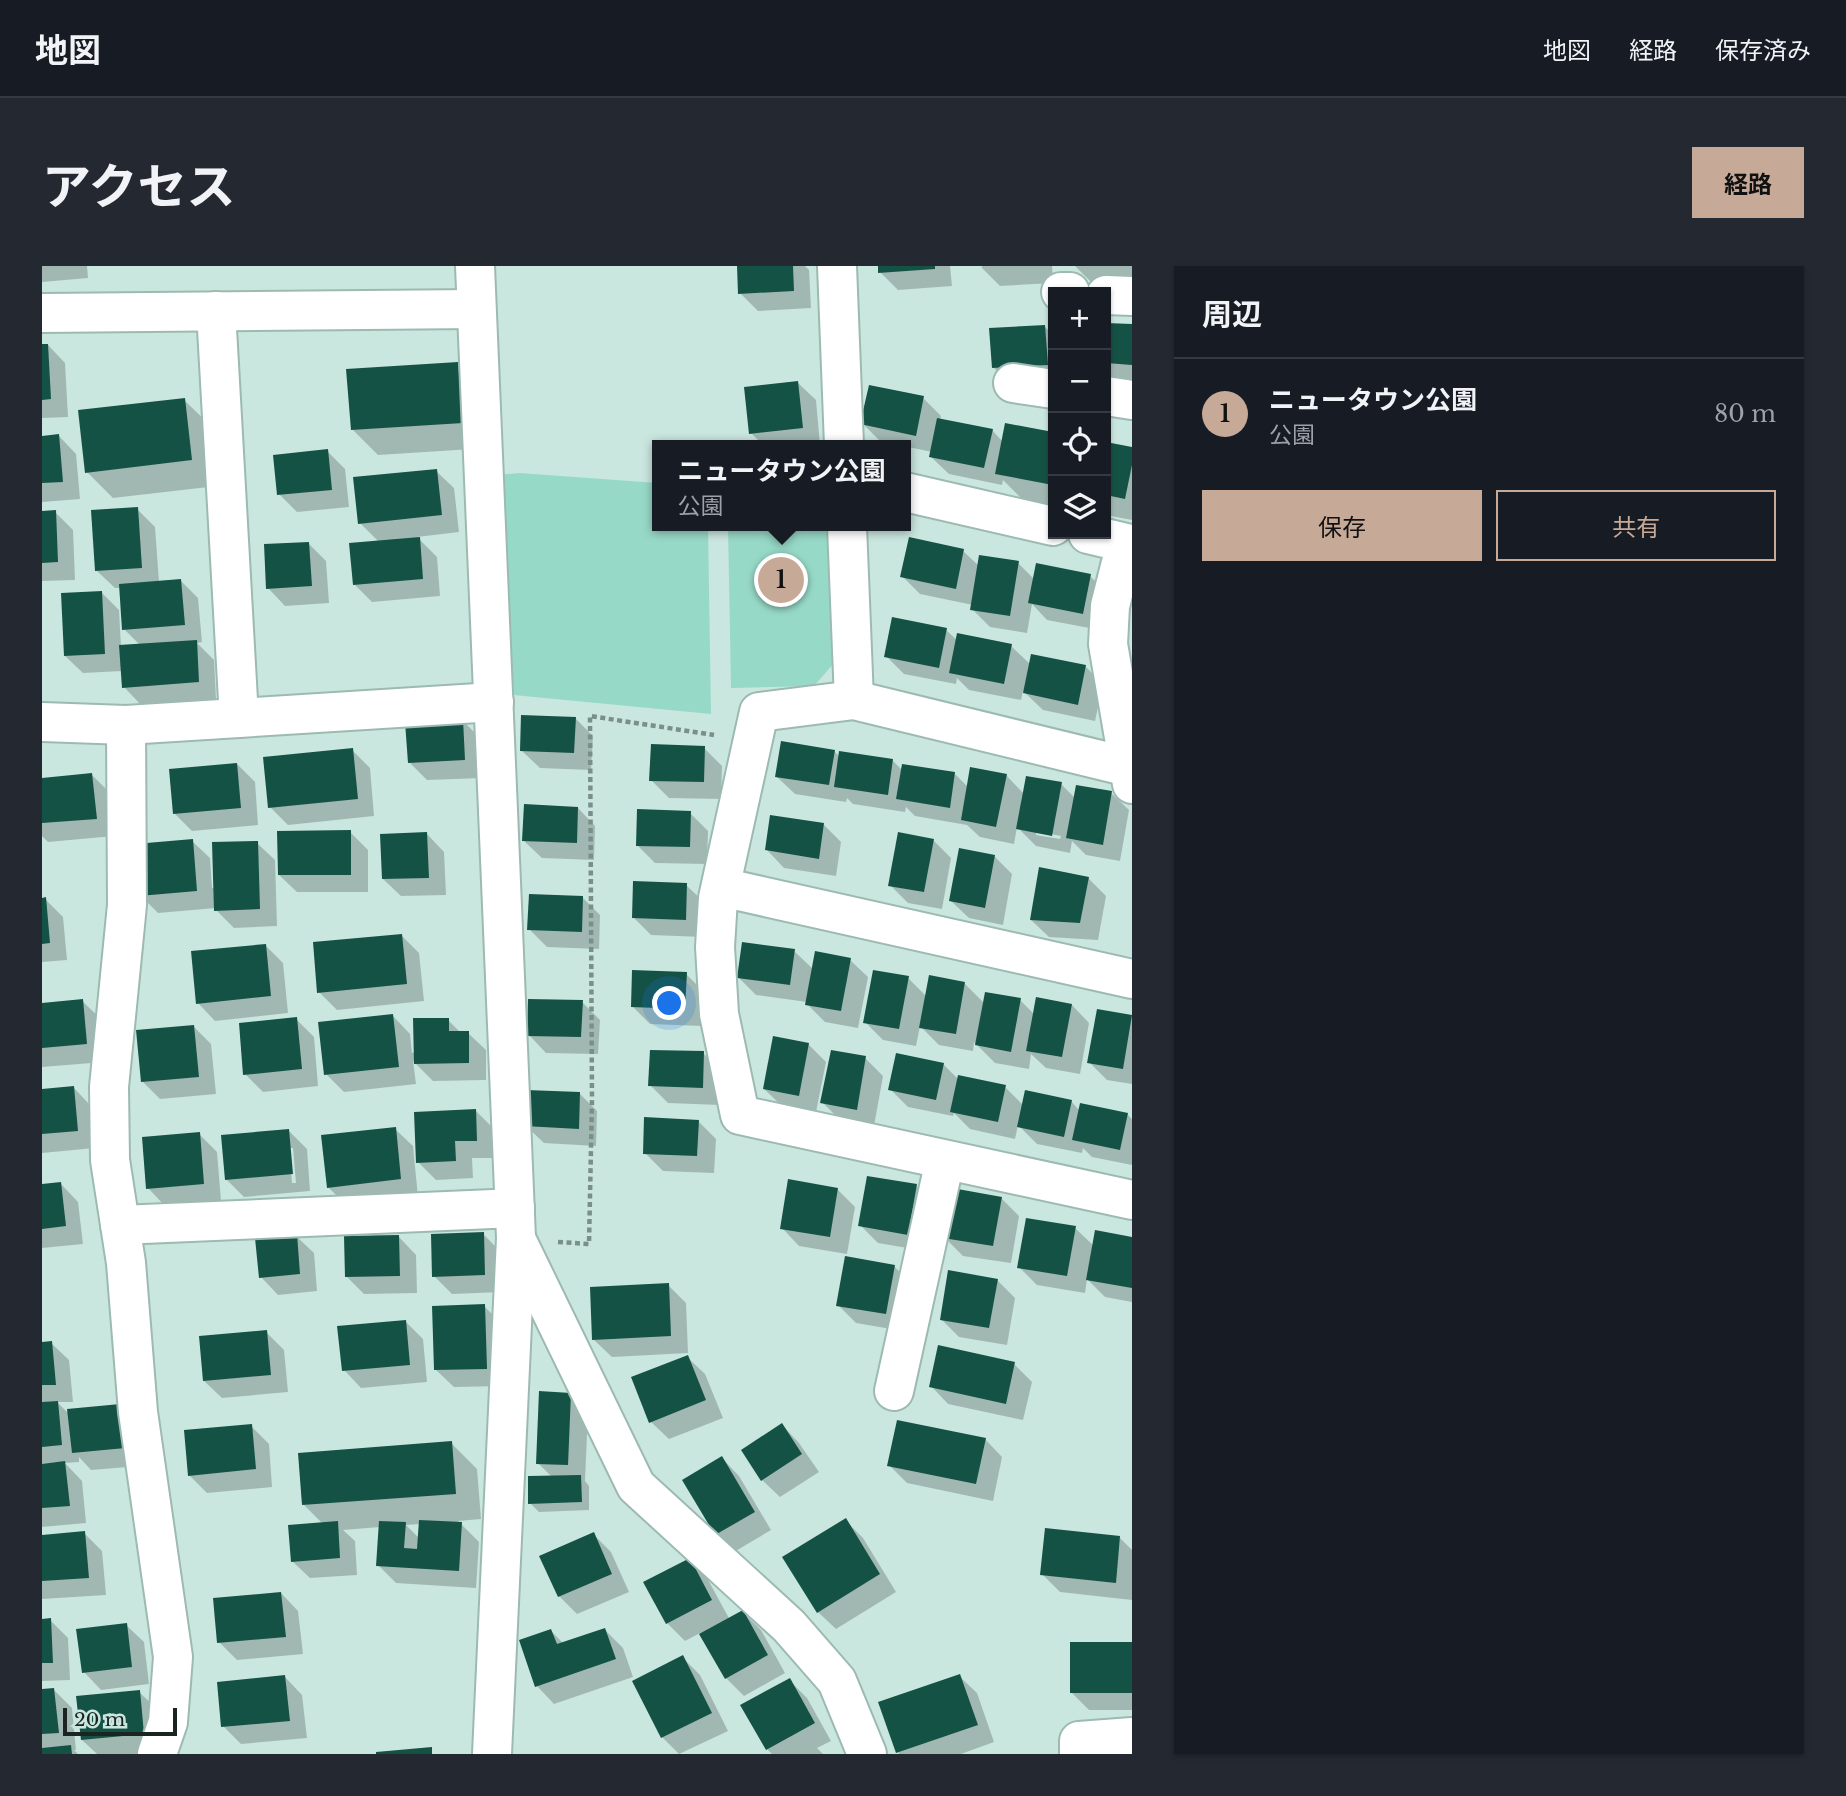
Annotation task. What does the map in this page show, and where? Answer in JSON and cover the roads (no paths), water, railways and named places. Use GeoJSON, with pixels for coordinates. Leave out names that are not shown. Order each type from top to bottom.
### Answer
{"type":"FeatureCollection","features":[{"type":"Feature","properties":{"kind":"street"},"geometry":{"type":"LineString","coordinates":[[474,266],[515,1223],[492,1754]]}},
{"type":"Feature","properties":{"kind":"street"},"geometry":{"type":"LineString","coordinates":[[836,266],[844,440]]}},
{"type":"Feature","properties":{"kind":"street"},"geometry":{"type":"LineString","coordinates":[[1111,295],[1132,296]]}},
{"type":"Feature","properties":{"kind":"street"},"geometry":{"type":"LineString","coordinates":[[42,313],[476,309]]}},
{"type":"Feature","properties":{"kind":"street"},"geometry":{"type":"LineString","coordinates":[[216,312],[239,718]]}},
{"type":"Feature","properties":{"kind":"street"},"geometry":{"type":"LineString","coordinates":[[1013,383],[1048,387]]}},
{"type":"Feature","properties":{"kind":"street"},"geometry":{"type":"LineString","coordinates":[[1111,397],[1132,400]]}},
{"type":"Feature","properties":{"kind":"street"},"geometry":{"type":"LineString","coordinates":[[911,493],[1048,525]]}},
{"type":"Feature","properties":{"kind":"street"},"geometry":{"type":"LineString","coordinates":[[847,531],[854,700]]}},
{"type":"Feature","properties":{"kind":"street"},"geometry":{"type":"LineString","coordinates":[[1111,539],[1126,542],[1110,606],[1108,644],[1131,775],[854,700],[759,712],[718,898],[715,947],[719,1014],[740,1115],[1132,1200]]}},
{"type":"Feature","properties":{"kind":"street"},"geometry":{"type":"LineString","coordinates":[[42,722],[126,725],[494,702]]}},
{"type":"Feature","properties":{"kind":"street"},"geometry":{"type":"LineString","coordinates":[[126,725],[127,905],[109,1087],[110,1160],[126,1263],[138,1412],[173,1657],[168,1722],[157,1754]]}},
{"type":"Feature","properties":{"kind":"street"},"geometry":{"type":"LineString","coordinates":[[721,887],[1132,979]]}},
{"type":"Feature","properties":{"kind":"street"},"geometry":{"type":"LineString","coordinates":[[894,1391],[945,1160]]}},
{"type":"Feature","properties":{"kind":"street"},"geometry":{"type":"LineString","coordinates":[[120,1226],[515,1223]]}},
{"type":"Feature","properties":{"kind":"street"},"geometry":{"type":"LineString","coordinates":[[515,1223],[636,1486],[789,1626],[837,1682],[867,1754]]}},
{"type":"Feature","properties":{"kind":"street"},"geometry":{"type":"LineString","coordinates":[[1079,1754],[1079,1741],[1132,1737]]}},
{"type":"Feature","properties":{"kind":"place","name":"ニュータウン公園"},"geometry":{"type":"Point","coordinates":[781,580]}}]}
